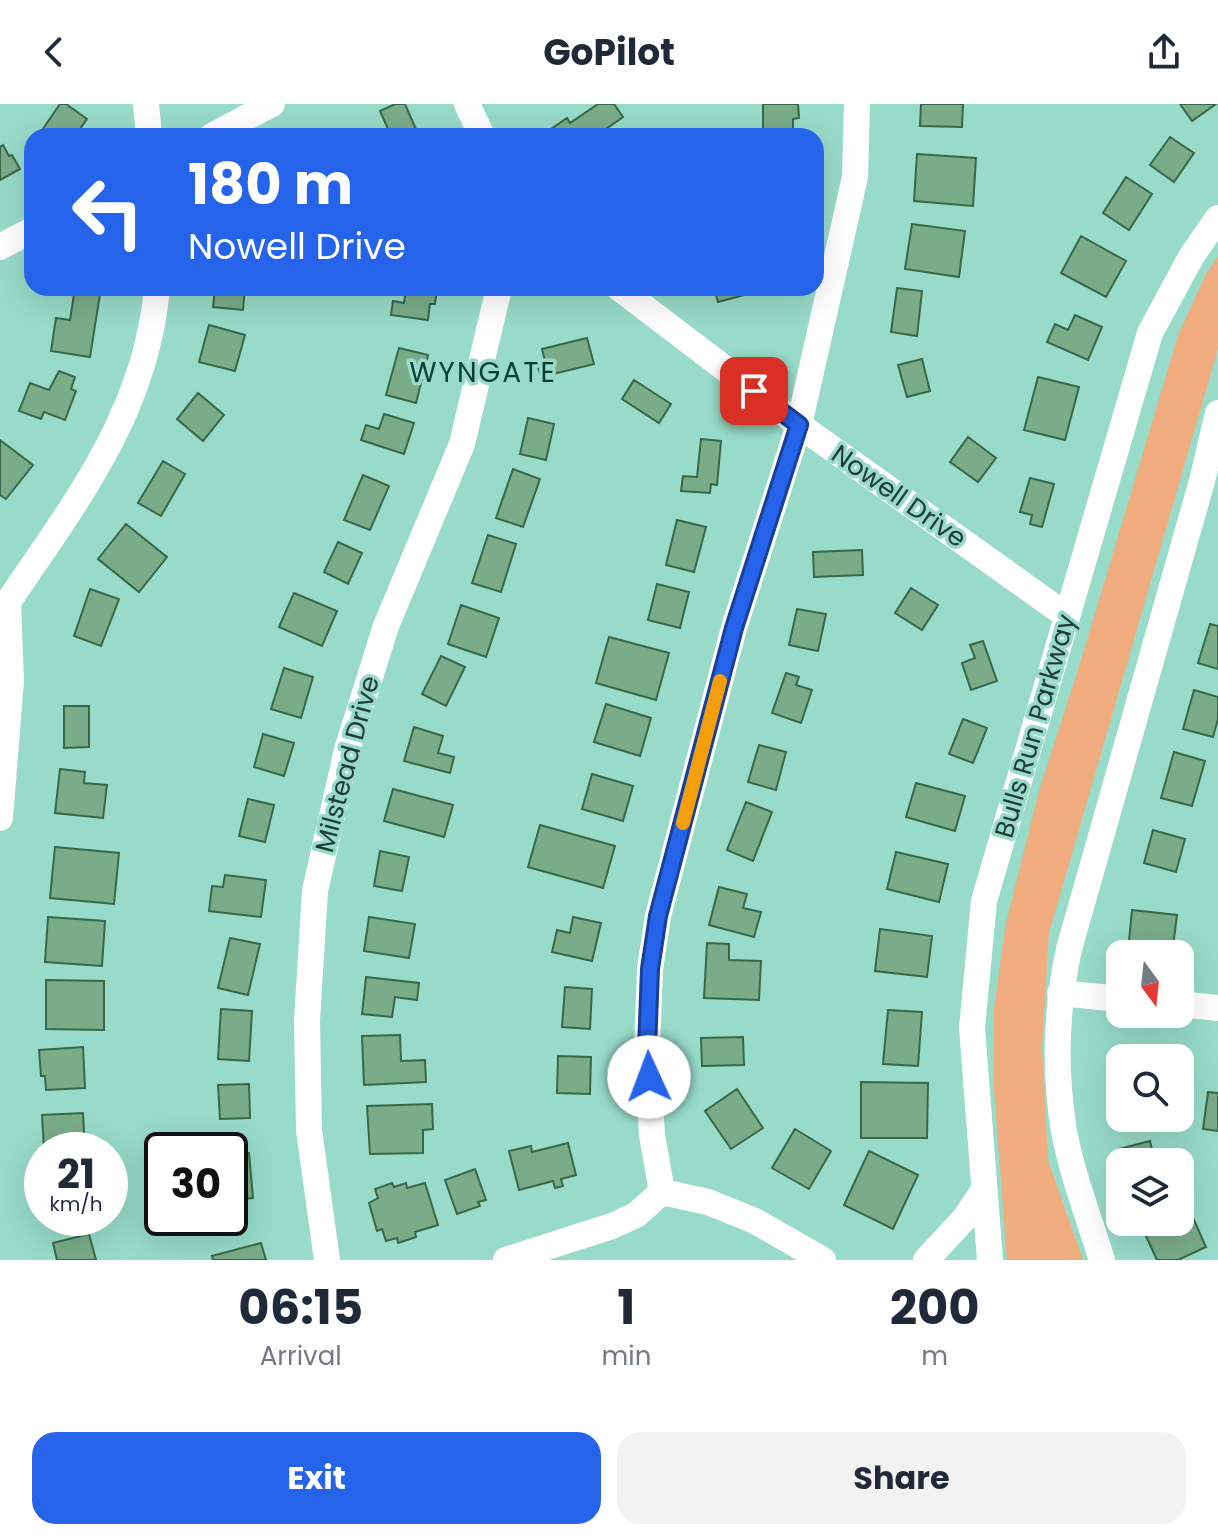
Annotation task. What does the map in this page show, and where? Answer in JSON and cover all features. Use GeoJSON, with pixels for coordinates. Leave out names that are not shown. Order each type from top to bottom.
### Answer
{"type":"FeatureCollection","features":[{"type":"Feature","properties":{"kind":"street"},"geometry":{"type":"LineString","coordinates":[[146,104],[148,128]]}},
{"type":"Feature","properties":{"kind":"street"},"geometry":{"type":"LineString","coordinates":[[227,128],[272,104]]}},
{"type":"Feature","properties":{"kind":"street"},"geometry":{"type":"LineString","coordinates":[[467,104],[478,128]]}},
{"type":"Feature","properties":{"kind":"street"},"geometry":{"type":"LineString","coordinates":[[662,1192],[652,1135],[647,1049],[650,969],[658,916],[734,628],[799,425],[855,177],[857,104]]}},
{"type":"Feature","properties":{"kind":"street","name":"Bulls Run Parkway"},"geometry":{"type":"LineString","coordinates":[[990,1260],[972,1028],[984,901],[1150,333],[1191,257],[1218,218]]}},
{"type":"Feature","properties":{"kind":"street"},"geometry":{"type":"LineString","coordinates":[[0,247],[24,234]]}},
{"type":"Feature","properties":{"kind":"street"},"geometry":{"type":"LineString","coordinates":[[0,818],[11,681],[4,604],[84,489],[120,426],[142,366],[155,296]]}},
{"type":"Feature","properties":{"kind":"street","name":"Milstead Drive"},"geometry":{"type":"LineString","coordinates":[[327,1260],[309,1130],[307,1020],[315,891],[347,750],[386,626],[462,444],[497,296]]}},
{"type":"Feature","properties":{"kind":"street","name":"Nowell Drive"},"geometry":{"type":"LineString","coordinates":[[630,296],[799,425],[1067,616]]}},
{"type":"Feature","properties":{"kind":"street"},"geometry":{"type":"LineString","coordinates":[[1102,1260],[1064,1133],[1057,1064],[1060,993],[1069,949],[1198,496],[1218,413]]}},
{"type":"Feature","properties":{"kind":"street"},"geometry":{"type":"LineString","coordinates":[[1060,993],[1106,998]]}},
{"type":"Feature","properties":{"kind":"street"},"geometry":{"type":"LineString","coordinates":[[1194,1005],[1218,1008]]}},
{"type":"Feature","properties":{"kind":"street"},"geometry":{"type":"LineString","coordinates":[[926,1260],[965,1218],[983,1191]]}},
{"type":"Feature","properties":{"kind":"street"},"geometry":{"type":"LineString","coordinates":[[506,1260],[612,1226],[636,1215],[662,1192]]}},
{"type":"Feature","properties":{"kind":"street"},"geometry":{"type":"LineString","coordinates":[[662,1192],[708,1202],[755,1221],[823,1260]]}},
{"type":"Feature","properties":{"kind":"shaded area"},"geometry":{"type":"Polygon","coordinates":[[[1218,256],[1218,349],[1049,933],[1042,1047],[1048,1160],[1083,1260],[1007,1260],[994,1089],[994,1008],[1006,923],[1039,791],[1178,335],[1206,274],[1218,256]]]}},
{"type":"Feature","properties":{"kind":"building"},"geometry":{"type":"Polygon","coordinates":[[[60,104],[66,104],[87,119],[81,128],[44,128],[60,104]]]}},
{"type":"Feature","properties":{"kind":"building"},"geometry":{"type":"Polygon","coordinates":[[[395,104],[405,104],[416,128],[387,128],[380,111],[395,104]]]}},
{"type":"Feature","properties":{"kind":"building"},"geometry":{"type":"Polygon","coordinates":[[[598,104],[614,104],[623,117],[607,128],[552,128],[567,118],[570,123],[598,104]]]}},
{"type":"Feature","properties":{"kind":"building"},"geometry":{"type":"Polygon","coordinates":[[[763,104],[798,104],[799,118],[793,119],[793,128],[763,128],[763,104]]]}},
{"type":"Feature","properties":{"kind":"building"},"geometry":{"type":"Polygon","coordinates":[[[921,104],[963,104],[962,127],[920,126],[921,104]]]}},
{"type":"Feature","properties":{"kind":"building"},"geometry":{"type":"Polygon","coordinates":[[[1180,104],[1216,104],[1192,121],[1180,104]]]}},
{"type":"Feature","properties":{"kind":"building"},"geometry":{"type":"Polygon","coordinates":[[[1170,137],[1194,153],[1174,182],[1150,165],[1170,137]]]}},
{"type":"Feature","properties":{"kind":"building"},"geometry":{"type":"Polygon","coordinates":[[[3,145],[20,169],[0,180],[0,147],[3,145]]]}},
{"type":"Feature","properties":{"kind":"building"},"geometry":{"type":"Polygon","coordinates":[[[917,154],[976,158],[973,206],[914,201],[917,154]]]}},
{"type":"Feature","properties":{"kind":"building"},"geometry":{"type":"Polygon","coordinates":[[[1126,177],[1152,194],[1129,230],[1103,213],[1126,177]]]}},
{"type":"Feature","properties":{"kind":"building"},"geometry":{"type":"Polygon","coordinates":[[[912,224],[965,231],[959,277],[905,269],[912,224]]]}},
{"type":"Feature","properties":{"kind":"building"},"geometry":{"type":"Polygon","coordinates":[[[1081,236],[1126,261],[1106,297],[1061,273],[1081,236]]]}},
{"type":"Feature","properties":{"kind":"building"},"geometry":{"type":"Polygon","coordinates":[[[897,288],[922,291],[917,336],[891,332],[897,288]]]}},
{"type":"Feature","properties":{"kind":"building"},"geometry":{"type":"Polygon","coordinates":[[[74,296],[100,296],[90,357],[51,351],[56,318],[70,320],[74,296]]]}},
{"type":"Feature","properties":{"kind":"building"},"geometry":{"type":"Polygon","coordinates":[[[214,296],[244,296],[243,310],[213,307],[214,296]]]}},
{"type":"Feature","properties":{"kind":"building"},"geometry":{"type":"Polygon","coordinates":[[[405,296],[436,296],[435,304],[430,304],[428,320],[391,315],[393,301],[404,303],[405,296]]]}},
{"type":"Feature","properties":{"kind":"building"},"geometry":{"type":"Polygon","coordinates":[[[716,296],[741,296],[718,302],[716,296]]]}},
{"type":"Feature","properties":{"kind":"building"},"geometry":{"type":"Polygon","coordinates":[[[1075,315],[1102,327],[1088,360],[1047,342],[1055,324],[1068,330],[1075,315]]]}},
{"type":"Feature","properties":{"kind":"building"},"geometry":{"type":"Polygon","coordinates":[[[209,325],[245,335],[235,371],[199,362],[209,325]]]}},
{"type":"Feature","properties":{"kind":"building"},"geometry":{"type":"Polygon","coordinates":[[[587,338],[594,364],[541,377],[537,363],[545,361],[542,349],[587,338]]]}},
{"type":"Feature","properties":{"kind":"building"},"geometry":{"type":"Polygon","coordinates":[[[399,348],[428,355],[416,403],[386,395],[399,348]]]}},
{"type":"Feature","properties":{"kind":"building"},"geometry":{"type":"Polygon","coordinates":[[[922,359],[930,391],[907,397],[898,365],[922,359]]]}},
{"type":"Feature","properties":{"kind":"building"},"geometry":{"type":"Polygon","coordinates":[[[59,371],[75,377],[71,389],[76,391],[65,420],[44,412],[41,419],[19,411],[30,383],[49,390],[59,371]]]}},
{"type":"Feature","properties":{"kind":"building"},"geometry":{"type":"Polygon","coordinates":[[[1038,377],[1079,387],[1065,440],[1024,430],[1038,377]]]}},
{"type":"Feature","properties":{"kind":"building"},"geometry":{"type":"Polygon","coordinates":[[[634,380],[671,404],[659,423],[622,399],[634,380]]]}},
{"type":"Feature","properties":{"kind":"building"},"geometry":{"type":"Polygon","coordinates":[[[198,393],[224,415],[203,441],[177,419],[198,393]]]}},
{"type":"Feature","properties":{"kind":"building"},"geometry":{"type":"Polygon","coordinates":[[[384,414],[414,423],[404,454],[361,440],[366,425],[379,429],[384,414]]]}},
{"type":"Feature","properties":{"kind":"building"},"geometry":{"type":"Polygon","coordinates":[[[528,418],[554,424],[546,460],[520,454],[528,418]]]}},
{"type":"Feature","properties":{"kind":"building"},"geometry":{"type":"Polygon","coordinates":[[[968,437],[996,458],[978,482],[950,462],[968,437]]]}},
{"type":"Feature","properties":{"kind":"building"},"geometry":{"type":"Polygon","coordinates":[[[701,439],[721,441],[717,485],[711,484],[710,493],[681,491],[683,476],[697,477],[701,439]]]}},
{"type":"Feature","properties":{"kind":"building"},"geometry":{"type":"Polygon","coordinates":[[[0,440],[33,465],[6,499],[0,495],[0,440]]]}},
{"type":"Feature","properties":{"kind":"building"},"geometry":{"type":"Polygon","coordinates":[[[163,461],[185,474],[161,516],[138,503],[163,461]]]}},
{"type":"Feature","properties":{"kind":"building"},"geometry":{"type":"Polygon","coordinates":[[[513,469],[540,479],[523,527],[496,518],[513,469]]]}},
{"type":"Feature","properties":{"kind":"building"},"geometry":{"type":"Polygon","coordinates":[[[363,475],[389,486],[370,530],[344,520],[363,475]]]}},
{"type":"Feature","properties":{"kind":"building"},"geometry":{"type":"Polygon","coordinates":[[[1030,478],[1054,484],[1042,527],[1030,524],[1032,515],[1020,512],[1030,478]]]}},
{"type":"Feature","properties":{"kind":"building"},"geometry":{"type":"Polygon","coordinates":[[[677,520],[706,527],[694,572],[666,565],[677,520]]]}},
{"type":"Feature","properties":{"kind":"building"},"geometry":{"type":"Polygon","coordinates":[[[126,524],[167,557],[139,592],[98,559],[126,524]]]}},
{"type":"Feature","properties":{"kind":"building"},"geometry":{"type":"Polygon","coordinates":[[[488,535],[516,544],[501,592],[472,583],[488,535]]]}},
{"type":"Feature","properties":{"kind":"building"},"geometry":{"type":"Polygon","coordinates":[[[338,542],[362,553],[348,584],[324,572],[338,542]]]}},
{"type":"Feature","properties":{"kind":"building"},"geometry":{"type":"Polygon","coordinates":[[[862,550],[863,575],[814,577],[813,552],[862,550]]]}},
{"type":"Feature","properties":{"kind":"building"},"geometry":{"type":"Polygon","coordinates":[[[657,584],[689,592],[680,628],[648,620],[657,584]]]}},
{"type":"Feature","properties":{"kind":"building"},"geometry":{"type":"Polygon","coordinates":[[[911,588],[938,605],[922,630],[895,613],[911,588]]]}},
{"type":"Feature","properties":{"kind":"building"},"geometry":{"type":"Polygon","coordinates":[[[90,589],[119,599],[101,646],[74,636],[90,589]]]}},
{"type":"Feature","properties":{"kind":"building"},"geometry":{"type":"Polygon","coordinates":[[[294,593],[337,611],[322,646],[279,627],[294,593]]]}},
{"type":"Feature","properties":{"kind":"building"},"geometry":{"type":"Polygon","coordinates":[[[461,605],[499,618],[486,657],[448,644],[461,605]]]}},
{"type":"Feature","properties":{"kind":"building"},"geometry":{"type":"Polygon","coordinates":[[[797,609],[826,614],[818,651],[789,645],[797,609]]]}},
{"type":"Feature","properties":{"kind":"building"},"geometry":{"type":"Polygon","coordinates":[[[1210,624],[1218,626],[1218,669],[1198,663],[1210,624]]]}},
{"type":"Feature","properties":{"kind":"building"},"geometry":{"type":"Polygon","coordinates":[[[609,637],[669,653],[656,700],[596,683],[609,637]]]}},
{"type":"Feature","properties":{"kind":"building"},"geometry":{"type":"Polygon","coordinates":[[[983,641],[997,681],[971,690],[962,663],[975,658],[970,645],[983,641]]]}},
{"type":"Feature","properties":{"kind":"building"},"geometry":{"type":"Polygon","coordinates":[[[441,656],[465,667],[446,706],[422,694],[441,656]]]}},
{"type":"Feature","properties":{"kind":"building"},"geometry":{"type":"Polygon","coordinates":[[[284,668],[313,677],[301,718],[271,709],[284,668]]]}},
{"type":"Feature","properties":{"kind":"building"},"geometry":{"type":"Polygon","coordinates":[[[786,673],[799,677],[796,685],[812,690],[801,723],[772,713],[786,673]]]}},
{"type":"Feature","properties":{"kind":"building"},"geometry":{"type":"Polygon","coordinates":[[[1194,690],[1218,697],[1218,719],[1213,737],[1183,729],[1194,690]]]}},
{"type":"Feature","properties":{"kind":"building"},"geometry":{"type":"Polygon","coordinates":[[[606,704],[651,718],[640,756],[594,742],[606,704]]]}},
{"type":"Feature","properties":{"kind":"building"},"geometry":{"type":"Polygon","coordinates":[[[64,706],[89,706],[89,747],[64,748],[64,706]]]}},
{"type":"Feature","properties":{"kind":"building"},"geometry":{"type":"Polygon","coordinates":[[[963,719],[987,728],[973,763],[949,754],[963,719]]]}},
{"type":"Feature","properties":{"kind":"building"},"geometry":{"type":"Polygon","coordinates":[[[414,727],[443,736],[438,753],[454,757],[450,773],[404,761],[414,727]]]}},
{"type":"Feature","properties":{"kind":"building"},"geometry":{"type":"Polygon","coordinates":[[[263,734],[294,743],[284,776],[254,767],[263,734]]]}},
{"type":"Feature","properties":{"kind":"building"},"geometry":{"type":"Polygon","coordinates":[[[759,745],[786,752],[776,790],[748,782],[759,745]]]}},
{"type":"Feature","properties":{"kind":"building"},"geometry":{"type":"Polygon","coordinates":[[[1174,752],[1205,761],[1192,806],[1161,798],[1174,752]]]}},
{"type":"Feature","properties":{"kind":"building"},"geometry":{"type":"Polygon","coordinates":[[[60,769],[85,772],[84,783],[107,785],[103,818],[55,813],[60,769]]]}},
{"type":"Feature","properties":{"kind":"building"},"geometry":{"type":"Polygon","coordinates":[[[592,774],[633,786],[623,821],[582,809],[592,774]]]}},
{"type":"Feature","properties":{"kind":"building"},"geometry":{"type":"Polygon","coordinates":[[[916,783],[965,796],[955,831],[906,817],[916,783]]]}},
{"type":"Feature","properties":{"kind":"building"},"geometry":{"type":"Polygon","coordinates":[[[393,789],[453,805],[444,837],[384,821],[393,789]]]}},
{"type":"Feature","properties":{"kind":"building"},"geometry":{"type":"Polygon","coordinates":[[[248,799],[274,805],[265,842],[239,836],[248,799]]]}},
{"type":"Feature","properties":{"kind":"building"},"geometry":{"type":"Polygon","coordinates":[[[746,802],[772,812],[753,861],[727,850],[746,802]]]}},
{"type":"Feature","properties":{"kind":"building"},"geometry":{"type":"Polygon","coordinates":[[[540,825],[615,846],[603,888],[528,867],[540,825]]]}},
{"type":"Feature","properties":{"kind":"building"},"geometry":{"type":"Polygon","coordinates":[[[1153,830],[1185,839],[1176,872],[1144,863],[1153,830]]]}},
{"type":"Feature","properties":{"kind":"building"},"geometry":{"type":"Polygon","coordinates":[[[55,847],[119,853],[114,904],[50,898],[55,847]]]}},
{"type":"Feature","properties":{"kind":"building"},"geometry":{"type":"Polygon","coordinates":[[[380,851],[409,857],[402,891],[374,886],[380,851]]]}},
{"type":"Feature","properties":{"kind":"building"},"geometry":{"type":"Polygon","coordinates":[[[896,852],[948,864],[939,902],[887,889],[896,852]]]}},
{"type":"Feature","properties":{"kind":"building"},"geometry":{"type":"Polygon","coordinates":[[[225,875],[266,880],[261,917],[209,911],[212,886],[223,887],[225,875]]]}},
{"type":"Feature","properties":{"kind":"building"},"geometry":{"type":"Polygon","coordinates":[[[719,887],[747,894],[743,908],[761,912],[754,937],[709,925],[719,887]]]}},
{"type":"Feature","properties":{"kind":"building"},"geometry":{"type":"Polygon","coordinates":[[[1132,910],[1177,915],[1174,940],[1129,940],[1132,910]]]}},
{"type":"Feature","properties":{"kind":"building"},"geometry":{"type":"Polygon","coordinates":[[[48,917],[105,921],[102,966],[45,962],[48,917]]]}},
{"type":"Feature","properties":{"kind":"building"},"geometry":{"type":"Polygon","coordinates":[[[369,917],[415,924],[409,958],[364,951],[369,917]]]}},
{"type":"Feature","properties":{"kind":"building"},"geometry":{"type":"Polygon","coordinates":[[[573,917],[601,923],[592,961],[552,952],[557,930],[570,933],[573,917]]]}},
{"type":"Feature","properties":{"kind":"building"},"geometry":{"type":"Polygon","coordinates":[[[880,929],[932,936],[927,977],[875,971],[880,929]]]}},
{"type":"Feature","properties":{"kind":"building"},"geometry":{"type":"Polygon","coordinates":[[[230,938],[260,944],[248,995],[218,988],[230,938]]]}},
{"type":"Feature","properties":{"kind":"building"},"geometry":{"type":"Polygon","coordinates":[[[707,943],[729,944],[729,960],[761,961],[759,1000],[704,998],[707,943]]]}},
{"type":"Feature","properties":{"kind":"building"},"geometry":{"type":"Polygon","coordinates":[[[366,977],[419,983],[417,1000],[395,997],[392,1017],[362,1014],[366,977]]]}},
{"type":"Feature","properties":{"kind":"building"},"geometry":{"type":"Polygon","coordinates":[[[46,980],[104,981],[104,1030],[46,1029],[46,980]]]}},
{"type":"Feature","properties":{"kind":"building"},"geometry":{"type":"Polygon","coordinates":[[[565,987],[592,989],[590,1029],[562,1027],[565,987]]]}},
{"type":"Feature","properties":{"kind":"building"},"geometry":{"type":"Polygon","coordinates":[[[221,1009],[252,1011],[249,1061],[218,1059],[221,1009]]]}},
{"type":"Feature","properties":{"kind":"building"},"geometry":{"type":"Polygon","coordinates":[[[888,1010],[922,1012],[918,1066],[883,1064],[888,1010]]]}},
{"type":"Feature","properties":{"kind":"building"},"geometry":{"type":"Polygon","coordinates":[[[400,1035],[401,1061],[425,1060],[426,1082],[364,1085],[362,1036],[400,1035]]]}},
{"type":"Feature","properties":{"kind":"building"},"geometry":{"type":"Polygon","coordinates":[[[743,1037],[744,1065],[702,1066],[701,1038],[743,1037]]]}},
{"type":"Feature","properties":{"kind":"building"},"geometry":{"type":"Polygon","coordinates":[[[83,1047],[85,1088],[46,1090],[45,1076],[41,1076],[39,1050],[83,1047]]]}},
{"type":"Feature","properties":{"kind":"building"},"geometry":{"type":"Polygon","coordinates":[[[558,1056],[591,1057],[590,1094],[557,1093],[558,1056]]]}},
{"type":"Feature","properties":{"kind":"building"},"geometry":{"type":"Polygon","coordinates":[[[861,1082],[928,1083],[927,1138],[861,1138],[861,1082]]]}},
{"type":"Feature","properties":{"kind":"building"},"geometry":{"type":"Polygon","coordinates":[[[249,1084],[250,1118],[220,1119],[218,1085],[249,1084]]]}},
{"type":"Feature","properties":{"kind":"building"},"geometry":{"type":"Polygon","coordinates":[[[737,1089],[763,1128],[731,1149],[705,1111],[737,1089]]]}},
{"type":"Feature","properties":{"kind":"building"},"geometry":{"type":"Polygon","coordinates":[[[1208,1092],[1218,1093],[1218,1131],[1203,1129],[1208,1092]]]}},
{"type":"Feature","properties":{"kind":"building"},"geometry":{"type":"Polygon","coordinates":[[[432,1104],[433,1129],[423,1130],[423,1153],[370,1154],[367,1106],[432,1104]]]}},
{"type":"Feature","properties":{"kind":"building"},"geometry":{"type":"Polygon","coordinates":[[[83,1113],[84,1132],[43,1132],[42,1115],[83,1113]]]}},
{"type":"Feature","properties":{"kind":"building"},"geometry":{"type":"Polygon","coordinates":[[[795,1129],[831,1151],[809,1189],[772,1168],[795,1129]]]}},
{"type":"Feature","properties":{"kind":"building"},"geometry":{"type":"Polygon","coordinates":[[[1150,1141],[1152,1148],[1123,1148],[1150,1141]]]}},
{"type":"Feature","properties":{"kind":"building"},"geometry":{"type":"Polygon","coordinates":[[[568,1143],[576,1175],[561,1179],[563,1186],[555,1188],[553,1181],[519,1190],[509,1151],[531,1146],[532,1152],[568,1143]]]}},
{"type":"Feature","properties":{"kind":"building"},"geometry":{"type":"Polygon","coordinates":[[[869,1151],[918,1175],[893,1229],[844,1205],[869,1151]]]}},
{"type":"Feature","properties":{"kind":"building"},"geometry":{"type":"Polygon","coordinates":[[[248,1153],[253,1198],[248,1198],[248,1153]]]}},
{"type":"Feature","properties":{"kind":"building"},"geometry":{"type":"Polygon","coordinates":[[[475,1169],[486,1200],[478,1202],[480,1206],[457,1214],[445,1180],[475,1169]]]}},
{"type":"Feature","properties":{"kind":"building"},"geometry":{"type":"Polygon","coordinates":[[[392,1183],[394,1187],[406,1183],[407,1188],[425,1183],[438,1225],[415,1232],[416,1237],[398,1243],[397,1238],[386,1241],[382,1229],[377,1231],[369,1203],[378,1198],[375,1189],[392,1183]]]}},
{"type":"Feature","properties":{"kind":"building"},"geometry":{"type":"Polygon","coordinates":[[[1194,1220],[1206,1247],[1178,1260],[1157,1260],[1146,1236],[1194,1236],[1194,1220]]]}},
{"type":"Feature","properties":{"kind":"building"},"geometry":{"type":"Polygon","coordinates":[[[90,1236],[96,1260],[57,1260],[53,1243],[90,1236]]]}},
{"type":"Feature","properties":{"kind":"building"},"geometry":{"type":"Polygon","coordinates":[[[261,1243],[266,1260],[213,1260],[212,1256],[261,1243]]]}},
{"type":"Feature","properties":{"kind":"slow traffic"},"geometry":{"type":"LineString","coordinates":[[683,823],[720,681]]}},
{"type":"Feature","properties":{"kind":"district","name":"WYNGATE"},"geometry":{"type":"Point","coordinates":[483,372]}},
{"type":"Feature","properties":{"kind":"route"},"geometry":{"type":"LineString","coordinates":[[649,1077],[650,969],[658,916],[734,628],[799,425],[754,391]]}}]}
